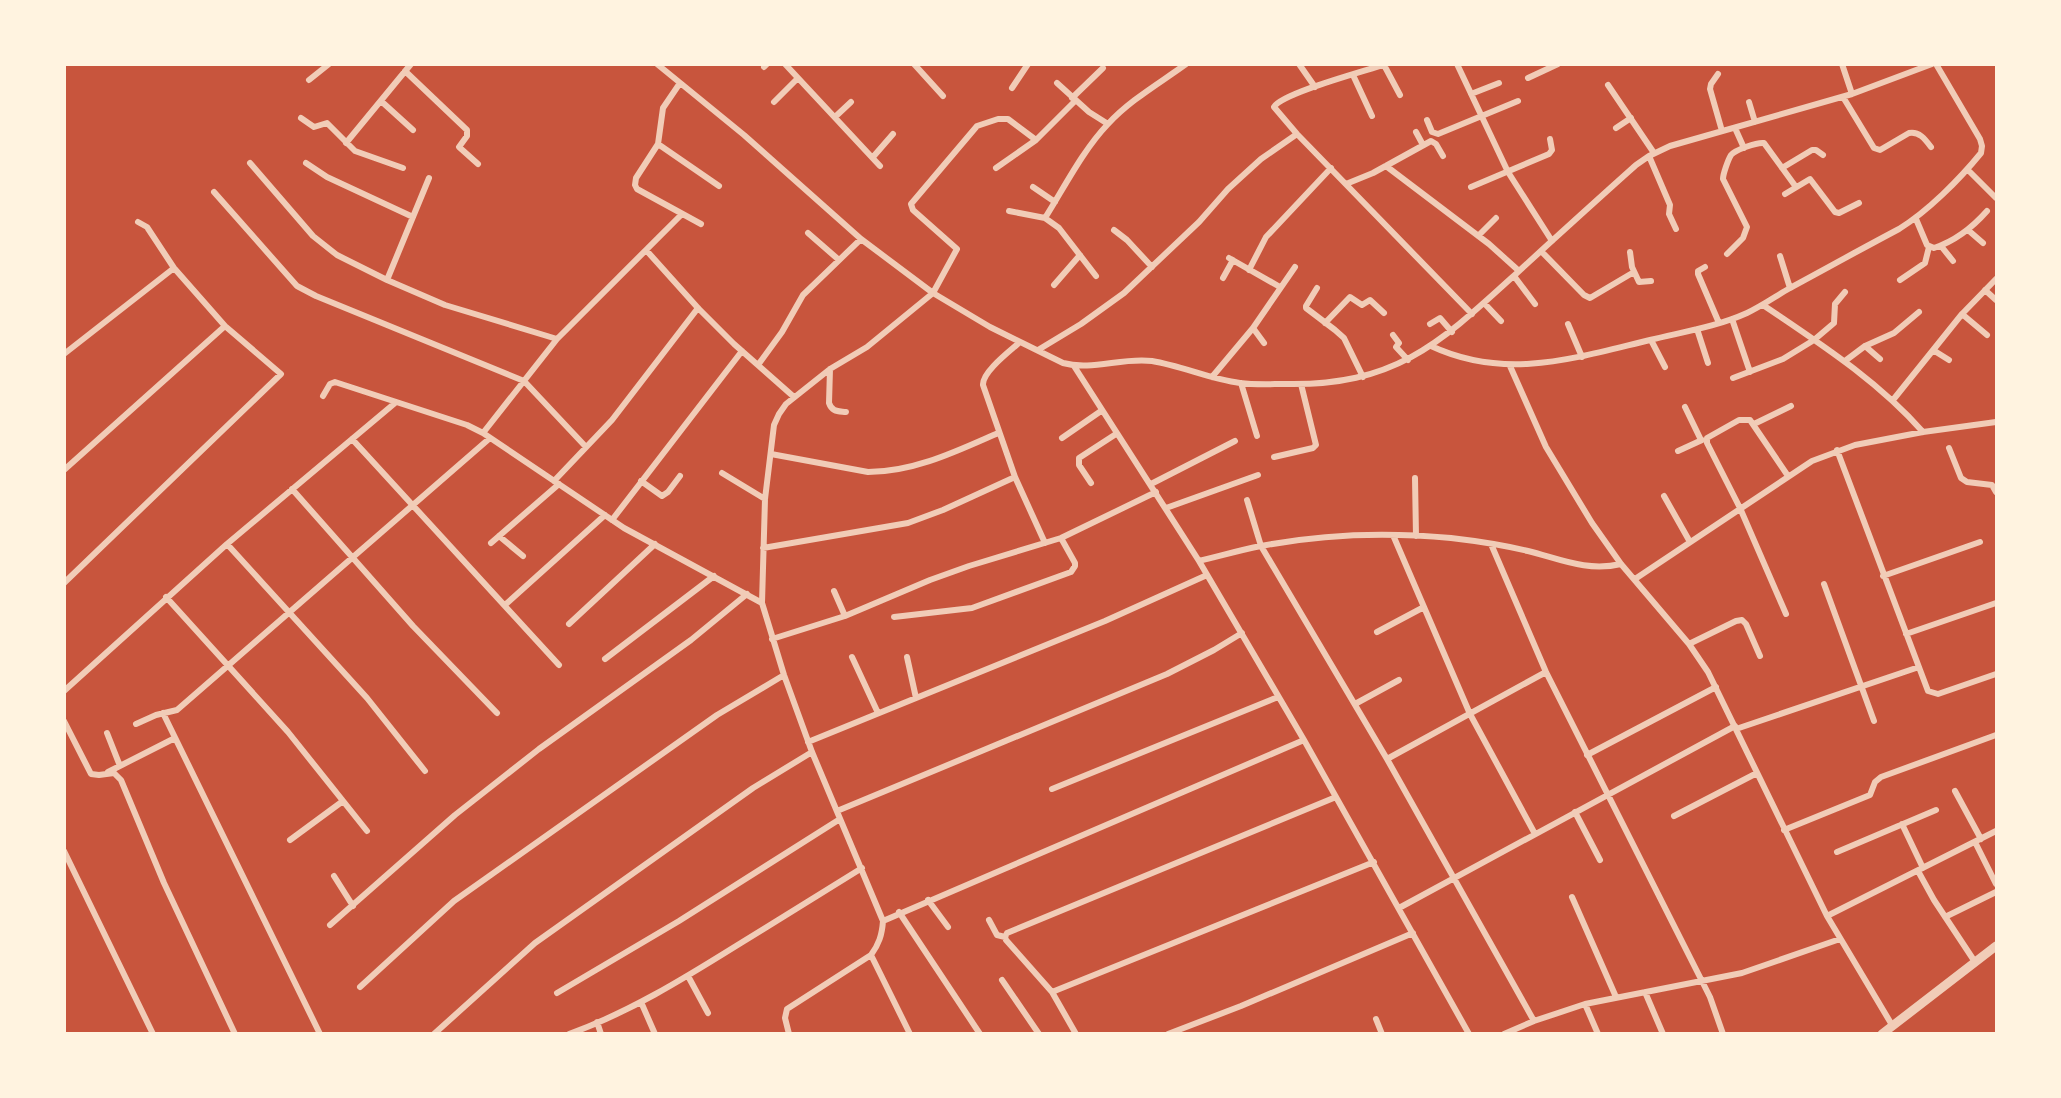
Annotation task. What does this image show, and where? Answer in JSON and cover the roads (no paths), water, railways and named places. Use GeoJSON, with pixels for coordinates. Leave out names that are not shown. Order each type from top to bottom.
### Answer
{"type":"FeatureCollection","features":[{"type":"Feature","properties":{"kind":"street"},"geometry":{"type":"LineString","coordinates":[[309,80],[329,64]]}},
{"type":"Feature","properties":{"kind":"street"},"geometry":{"type":"LineString","coordinates":[[346,143],[411,64]]}},
{"type":"Feature","properties":{"kind":"street"},"geometry":{"type":"LineString","coordinates":[[657,64],[744,135],[861,239],[933,294],[1020,342],[1074,366],[1086,367],[1118,361],[1150,361],[1241,383],[1301,384],[1332,383],[1363,377],[1408,360],[1431,346],[1452,332],[1652,154],[1670,146],[1843,97],[1932,64]]}},
{"type":"Feature","properties":{"kind":"street"},"geometry":{"type":"LineString","coordinates":[[914,64],[943,96]]}},
{"type":"Feature","properties":{"kind":"street"},"geometry":{"type":"LineString","coordinates":[[1012,88],[1028,64]]}},
{"type":"Feature","properties":{"kind":"street"},"geometry":{"type":"LineString","coordinates":[[1045,218],[1108,124],[1129,105],[1186,64]]}},
{"type":"Feature","properties":{"kind":"street"},"geometry":{"type":"LineString","coordinates":[[1299,64],[1315,87]]}},
{"type":"Feature","properties":{"kind":"street"},"geometry":{"type":"LineString","coordinates":[[1457,64],[1508,172],[1552,241]]}},
{"type":"Feature","properties":{"kind":"street"},"geometry":{"type":"LineString","coordinates":[[1528,78],[1558,64]]}},
{"type":"Feature","properties":{"kind":"street"},"geometry":{"type":"LineString","coordinates":[[1842,64],[1852,94]]}},
{"type":"Feature","properties":{"kind":"street"},"geometry":{"type":"LineString","coordinates":[[1431,346],[1463,358],[1510,366],[1550,363],[1719,323],[1763,305],[1916,219],[1981,153],[1980,139],[1936,64]]}},
{"type":"Feature","properties":{"kind":"street"},"geometry":{"type":"LineString","coordinates":[[1400,95],[1385,65],[1315,87],[1275,104],[1275,111],[1472,314]]}},
{"type":"Feature","properties":{"kind":"street"},"geometry":{"type":"LineString","coordinates":[[789,66],[880,166]]}},
{"type":"Feature","properties":{"kind":"street"},"geometry":{"type":"LineString","coordinates":[[996,168],[1036,140],[1103,68]]}},
{"type":"Feature","properties":{"kind":"street"},"geometry":{"type":"LineString","coordinates":[[405,71],[467,130],[467,136],[459,147],[478,164]]}},
{"type":"Feature","properties":{"kind":"street"},"geometry":{"type":"LineString","coordinates":[[1718,74],[1710,89],[1722,131]]}},
{"type":"Feature","properties":{"kind":"street"},"geometry":{"type":"LineString","coordinates":[[1353,75],[1372,116]]}},
{"type":"Feature","properties":{"kind":"street"},"geometry":{"type":"LineString","coordinates":[[774,102],[798,78]]}},
{"type":"Feature","properties":{"kind":"street"},"geometry":{"type":"LineString","coordinates":[[680,83],[663,108],[658,144],[636,178],[635,185],[637,189],[701,224]]}},
{"type":"Feature","properties":{"kind":"street"},"geometry":{"type":"LineString","coordinates":[[1057,83],[1074,99],[1108,124]]}},
{"type":"Feature","properties":{"kind":"street"},"geometry":{"type":"LineString","coordinates":[[1471,94],[1499,83]]}},
{"type":"Feature","properties":{"kind":"street"},"geometry":{"type":"LineString","coordinates":[[1608,85],[1652,154],[1670,205],[1669,214],[1676,229]]}},
{"type":"Feature","properties":{"kind":"street"},"geometry":{"type":"LineString","coordinates":[[1843,97],[1874,148],[1880,150],[1914,132],[1931,147]]}},
{"type":"Feature","properties":{"kind":"street"},"geometry":{"type":"LineString","coordinates":[[381,100],[413,130]]}},
{"type":"Feature","properties":{"kind":"street"},"geometry":{"type":"LineString","coordinates":[[1427,120],[1432,132],[1438,134],[1518,101]]}},
{"type":"Feature","properties":{"kind":"street"},"geometry":{"type":"LineString","coordinates":[[835,117],[851,102]]}},
{"type":"Feature","properties":{"kind":"street"},"geometry":{"type":"LineString","coordinates":[[1749,102],[1755,122]]}},
{"type":"Feature","properties":{"kind":"street"},"geometry":{"type":"LineString","coordinates":[[302,118],[314,127],[327,123],[355,151],[403,168]]}},
{"type":"Feature","properties":{"kind":"street"},"geometry":{"type":"LineString","coordinates":[[1616,129],[1631,118]]}},
{"type":"Feature","properties":{"kind":"street"},"geometry":{"type":"LineString","coordinates":[[789,1034],[785,1018],[787,1009],[871,956],[878,945],[883,921],[808,742],[783,675],[762,603],[765,499],[774,426],[778,414],[794,397],[830,369],[867,347],[933,294],[957,249],[913,210],[911,204],[976,126],[998,119],[1008,119],[1036,140]]}},
{"type":"Feature","properties":{"kind":"street"},"geometry":{"type":"LineString","coordinates":[[1735,128],[1744,148]]}},
{"type":"Feature","properties":{"kind":"street"},"geometry":{"type":"LineString","coordinates":[[1416,132],[1423,145]]}},
{"type":"Feature","properties":{"kind":"street"},"geometry":{"type":"LineString","coordinates":[[873,158],[893,134]]}},
{"type":"Feature","properties":{"kind":"street"},"geometry":{"type":"LineString","coordinates":[[1038,350],[1081,324],[1124,293],[1199,222],[1228,189],[1261,159],[1297,134]]}},
{"type":"Feature","properties":{"kind":"street"},"geometry":{"type":"LineString","coordinates":[[1471,188],[1549,154],[1552,150],[1550,139]]}},
{"type":"Feature","properties":{"kind":"street"},"geometry":{"type":"LineString","coordinates":[[1346,184],[1433,141],[1443,156]]}},
{"type":"Feature","properties":{"kind":"street"},"geometry":{"type":"LineString","coordinates":[[1727,254],[1743,238],[1747,227],[1724,183],[1723,174],[1731,155],[1756,143],[1764,143],[1796,187]]}},
{"type":"Feature","properties":{"kind":"street"},"geometry":{"type":"LineString","coordinates":[[658,144],[719,186]]}},
{"type":"Feature","properties":{"kind":"street"},"geometry":{"type":"LineString","coordinates":[[1782,168],[1812,150],[1819,151],[1823,155]]}},
{"type":"Feature","properties":{"kind":"street"},"geometry":{"type":"LineString","coordinates":[[250,163],[325,247],[387,280],[445,305],[556,339]]}},
{"type":"Feature","properties":{"kind":"street"},"geometry":{"type":"LineString","coordinates":[[306,163],[327,177],[413,217]]}},
{"type":"Feature","properties":{"kind":"street"},"geometry":{"type":"LineString","coordinates":[[1386,166],[1478,236],[1517,273],[1535,304]]}},
{"type":"Feature","properties":{"kind":"street"},"geometry":{"type":"LineString","coordinates":[[1250,270],[1266,237],[1331,168]]}},
{"type":"Feature","properties":{"kind":"street"},"geometry":{"type":"LineString","coordinates":[[1967,169],[1996,198]]}},
{"type":"Feature","properties":{"kind":"street"},"geometry":{"type":"LineString","coordinates":[[387,280],[429,178]]}},
{"type":"Feature","properties":{"kind":"street"},"geometry":{"type":"LineString","coordinates":[[1785,194],[1809,179],[1834,212],[1839,213],[1859,203]]}},
{"type":"Feature","properties":{"kind":"street"},"geometry":{"type":"LineString","coordinates":[[1033,188],[1055,202]]}},
{"type":"Feature","properties":{"kind":"street"},"geometry":{"type":"LineString","coordinates":[[214,192],[297,286],[316,296],[524,381],[585,447]]}},
{"type":"Feature","properties":{"kind":"street"},"geometry":{"type":"LineString","coordinates":[[1009,211],[1045,218],[1059,228],[1096,276]]}},
{"type":"Feature","properties":{"kind":"street"},"geometry":{"type":"LineString","coordinates":[[1929,247],[1941,246],[1968,230],[1987,211]]}},
{"type":"Feature","properties":{"kind":"street"},"geometry":{"type":"LineString","coordinates":[[483,433],[556,339],[682,214]]}},
{"type":"Feature","properties":{"kind":"street"},"geometry":{"type":"LineString","coordinates":[[1478,236],[1496,218]]}},
{"type":"Feature","properties":{"kind":"street"},"geometry":{"type":"LineString","coordinates":[[1900,280],[1925,263],[1929,247],[1916,219]]}},
{"type":"Feature","properties":{"kind":"street"},"geometry":{"type":"LineString","coordinates":[[64,583],[281,374],[225,327],[174,268],[147,227],[138,222]]}},
{"type":"Feature","properties":{"kind":"street"},"geometry":{"type":"LineString","coordinates":[[1114,230],[1127,240],[1152,267]]}},
{"type":"Feature","properties":{"kind":"street"},"geometry":{"type":"LineString","coordinates":[[1968,230],[1983,243]]}},
{"type":"Feature","properties":{"kind":"street"},"geometry":{"type":"LineString","coordinates":[[808,232],[838,261]]}},
{"type":"Feature","properties":{"kind":"street"},"geometry":{"type":"LineString","coordinates":[[758,365],[782,332],[802,295],[861,239]]}},
{"type":"Feature","properties":{"kind":"street"},"geometry":{"type":"LineString","coordinates":[[1941,246],[1953,261]]}},
{"type":"Feature","properties":{"kind":"street"},"geometry":{"type":"LineString","coordinates":[[646,250],[698,308],[794,397]]}},
{"type":"Feature","properties":{"kind":"street"},"geometry":{"type":"LineString","coordinates":[[1541,251],[1584,295],[1590,298],[1634,272]]}},
{"type":"Feature","properties":{"kind":"street"},"geometry":{"type":"LineString","coordinates":[[1630,252],[1634,272],[1639,282],[1651,281]]}},
{"type":"Feature","properties":{"kind":"street"},"geometry":{"type":"LineString","coordinates":[[1054,285],[1080,255]]}},
{"type":"Feature","properties":{"kind":"street"},"geometry":{"type":"LineString","coordinates":[[1780,256],[1790,288]]}},
{"type":"Feature","properties":{"kind":"street"},"geometry":{"type":"LineString","coordinates":[[1223,278],[1231,259],[1280,287]]}},
{"type":"Feature","properties":{"kind":"street"},"geometry":{"type":"LineString","coordinates":[[1212,377],[1253,328],[1295,267]]}},
{"type":"Feature","properties":{"kind":"street"},"geometry":{"type":"LineString","coordinates":[[1705,267],[1698,271],[1698,274],[1719,323]]}},
{"type":"Feature","properties":{"kind":"street"},"geometry":{"type":"LineString","coordinates":[[64,354],[174,268]]}},
{"type":"Feature","properties":{"kind":"street"},"geometry":{"type":"LineString","coordinates":[[1893,400],[1962,314],[1996,279]]}},
{"type":"Feature","properties":{"kind":"street"},"geometry":{"type":"LineString","coordinates":[[1317,288],[1306,308],[1344,338],[1363,377]]}},
{"type":"Feature","properties":{"kind":"street"},"geometry":{"type":"LineString","coordinates":[[1985,290],[1996,300]]}},
{"type":"Feature","properties":{"kind":"street"},"geometry":{"type":"LineString","coordinates":[[1733,378],[1783,359],[1814,340],[1834,323],[1835,304],[1845,292]]}},
{"type":"Feature","properties":{"kind":"street"},"geometry":{"type":"LineString","coordinates":[[1325,323],[1350,297],[1362,305],[1370,300],[1384,313]]}},
{"type":"Feature","properties":{"kind":"street"},"geometry":{"type":"LineString","coordinates":[[1484,303],[1501,321]]}},
{"type":"Feature","properties":{"kind":"street"},"geometry":{"type":"LineString","coordinates":[[1763,305],[1845,361],[1893,400],[1923,432]]}},
{"type":"Feature","properties":{"kind":"street"},"geometry":{"type":"LineString","coordinates":[[491,543],[556,482],[585,447],[612,420],[698,308]]}},
{"type":"Feature","properties":{"kind":"street"},"geometry":{"type":"LineString","coordinates":[[1845,361],[1865,346],[1894,333],[1919,312]]}},
{"type":"Feature","properties":{"kind":"street"},"geometry":{"type":"LineString","coordinates":[[1962,314],[1988,335]]}},
{"type":"Feature","properties":{"kind":"street"},"geometry":{"type":"LineString","coordinates":[[1430,324],[1441,318],[1452,332]]}},
{"type":"Feature","properties":{"kind":"street"},"geometry":{"type":"LineString","coordinates":[[1732,319],[1750,372]]}},
{"type":"Feature","properties":{"kind":"street"},"geometry":{"type":"LineString","coordinates":[[1568,324],[1582,357]]}},
{"type":"Feature","properties":{"kind":"street"},"geometry":{"type":"LineString","coordinates":[[64,470],[225,327]]}},
{"type":"Feature","properties":{"kind":"street"},"geometry":{"type":"LineString","coordinates":[[1253,328],[1264,343]]}},
{"type":"Feature","properties":{"kind":"street"},"geometry":{"type":"LineString","coordinates":[[1697,328],[1708,363]]}},
{"type":"Feature","properties":{"kind":"street"},"geometry":{"type":"LineString","coordinates":[[1393,335],[1399,343],[1396,347],[1408,360]]}},
{"type":"Feature","properties":{"kind":"street"},"geometry":{"type":"LineString","coordinates":[[1651,340],[1665,367]]}},
{"type":"Feature","properties":{"kind":"street"},"geometry":{"type":"LineString","coordinates":[[1020,342],[987,373],[982,381],[1015,477],[1045,543]]}},
{"type":"Feature","properties":{"kind":"street"},"geometry":{"type":"LineString","coordinates":[[1865,346],[1880,359]]}},
{"type":"Feature","properties":{"kind":"street"},"geometry":{"type":"LineString","coordinates":[[1933,350],[1948,360]]}},
{"type":"Feature","properties":{"kind":"street"},"geometry":{"type":"LineString","coordinates":[[612,520],[742,351]]}},
{"type":"Feature","properties":{"kind":"street"},"geometry":{"type":"LineString","coordinates":[[1074,366],[1116,434],[1151,484],[1242,633],[1374,862],[1469,1034]]}},
{"type":"Feature","properties":{"kind":"street"},"geometry":{"type":"LineString","coordinates":[[1510,366],[1557,466],[1592,523],[1621,564],[1689,644],[1716,687],[1827,916],[1892,1025]]}},
{"type":"Feature","properties":{"kind":"street"},"geometry":{"type":"LineString","coordinates":[[830,369],[829,403],[835,411],[846,412]]}},
{"type":"Feature","properties":{"kind":"street"},"geometry":{"type":"LineString","coordinates":[[322,396],[334,382],[450,419],[483,433],[612,520],[762,603]]}},
{"type":"Feature","properties":{"kind":"street"},"geometry":{"type":"LineString","coordinates":[[1241,383],[1257,436]]}},
{"type":"Feature","properties":{"kind":"street"},"geometry":{"type":"LineString","coordinates":[[1274,458],[1313,448],[1316,445],[1301,384]]}},
{"type":"Feature","properties":{"kind":"street"},"geometry":{"type":"LineString","coordinates":[[64,691],[166,597],[395,403]]}},
{"type":"Feature","properties":{"kind":"street"},"geometry":{"type":"LineString","coordinates":[[1754,424],[1791,406]]}},
{"type":"Feature","properties":{"kind":"street"},"geometry":{"type":"LineString","coordinates":[[1685,407],[1707,443],[1740,508],[1786,614]]}},
{"type":"Feature","properties":{"kind":"street"},"geometry":{"type":"LineString","coordinates":[[1062,438],[1101,411]]}},
{"type":"Feature","properties":{"kind":"street"},"geometry":{"type":"LineString","coordinates":[[1678,451],[1742,419],[1750,420],[1788,476]]}},
{"type":"Feature","properties":{"kind":"street"},"geometry":{"type":"LineString","coordinates":[[1635,579],[1788,476],[1812,461],[1837,450],[1923,432],[1996,422]]}},
{"type":"Feature","properties":{"kind":"street"},"geometry":{"type":"LineString","coordinates":[[771,454],[868,472],[881,472],[925,462],[998,433]]}},
{"type":"Feature","properties":{"kind":"street"},"geometry":{"type":"LineString","coordinates":[[1091,483],[1079,465],[1079,459],[1116,434]]}},
{"type":"Feature","properties":{"kind":"street"},"geometry":{"type":"LineString","coordinates":[[136,724],[177,710],[490,438]]}},
{"type":"Feature","properties":{"kind":"street"},"geometry":{"type":"LineString","coordinates":[[352,439],[559,665]]}},
{"type":"Feature","properties":{"kind":"street"},"geometry":{"type":"LineString","coordinates":[[1151,484],[1235,441]]}},
{"type":"Feature","properties":{"kind":"street"},"geometry":{"type":"LineString","coordinates":[[1948,448],[1961,478],[1967,482],[1992,485],[1996,492]]}},
{"type":"Feature","properties":{"kind":"street"},"geometry":{"type":"LineString","coordinates":[[1837,450],[1928,691],[1934,694],[1996,674]]}},
{"type":"Feature","properties":{"kind":"street"},"geometry":{"type":"LineString","coordinates":[[722,473],[765,499]]}},
{"type":"Feature","properties":{"kind":"street"},"geometry":{"type":"LineString","coordinates":[[1166,508],[1258,475]]}},
{"type":"Feature","properties":{"kind":"street"},"geometry":{"type":"LineString","coordinates":[[641,481],[662,495],[666,494],[680,476]]}},
{"type":"Feature","properties":{"kind":"street"},"geometry":{"type":"LineString","coordinates":[[763,548],[890,528],[908,523],[943,510],[1015,477]]}},
{"type":"Feature","properties":{"kind":"street"},"geometry":{"type":"LineString","coordinates":[[1415,478],[1416,536]]}},
{"type":"Feature","properties":{"kind":"street"},"geometry":{"type":"LineString","coordinates":[[292,489],[413,627],[497,713]]}},
{"type":"Feature","properties":{"kind":"street"},"geometry":{"type":"LineString","coordinates":[[772,639],[845,616],[930,580],[1060,538],[1156,492]]}},
{"type":"Feature","properties":{"kind":"street"},"geometry":{"type":"LineString","coordinates":[[1664,496],[1690,542]]}},
{"type":"Feature","properties":{"kind":"street"},"geometry":{"type":"LineString","coordinates":[[1247,500],[1262,546],[1387,759],[1534,1021]]}},
{"type":"Feature","properties":{"kind":"street"},"geometry":{"type":"LineString","coordinates":[[505,605],[605,515]]}},
{"type":"Feature","properties":{"kind":"street"},"geometry":{"type":"LineString","coordinates":[[1199,561],[1262,546],[1316,538],[1393,535],[1491,544],[1591,568],[1606,568],[1621,564]]}},
{"type":"Feature","properties":{"kind":"street"},"geometry":{"type":"LineString","coordinates":[[1393,535],[1470,714],[1535,834]]}},
{"type":"Feature","properties":{"kind":"street"},"geometry":{"type":"LineString","coordinates":[[499,536],[523,556]]}},
{"type":"Feature","properties":{"kind":"street"},"geometry":{"type":"LineString","coordinates":[[894,617],[972,608],[1071,572],[1075,563],[1060,538]]}},
{"type":"Feature","properties":{"kind":"street"},"geometry":{"type":"LineString","coordinates":[[1883,576],[1980,542]]}},
{"type":"Feature","properties":{"kind":"street"},"geometry":{"type":"LineString","coordinates":[[227,544],[367,698],[425,771]]}},
{"type":"Feature","properties":{"kind":"street"},"geometry":{"type":"LineString","coordinates":[[569,624],[655,544]]}},
{"type":"Feature","properties":{"kind":"street"},"geometry":{"type":"LineString","coordinates":[[1491,544],[1546,672],[1710,996],[1723,1034]]}},
{"type":"Feature","properties":{"kind":"street"},"geometry":{"type":"LineString","coordinates":[[808,742],[1105,621],[1207,575]]}},
{"type":"Feature","properties":{"kind":"street"},"geometry":{"type":"LineString","coordinates":[[605,660],[714,576]]}},
{"type":"Feature","properties":{"kind":"street"},"geometry":{"type":"LineString","coordinates":[[1824,584],[1874,721]]}},
{"type":"Feature","properties":{"kind":"street"},"geometry":{"type":"LineString","coordinates":[[834,591],[845,616]]}},
{"type":"Feature","properties":{"kind":"street"},"geometry":{"type":"LineString","coordinates":[[330,926],[455,815],[539,749],[691,640],[747,594]]}},
{"type":"Feature","properties":{"kind":"street"},"geometry":{"type":"LineString","coordinates":[[166,597],[288,732],[367,831]]}},
{"type":"Feature","properties":{"kind":"street"},"geometry":{"type":"LineString","coordinates":[[1906,634],[1996,603]]}},
{"type":"Feature","properties":{"kind":"street"},"geometry":{"type":"LineString","coordinates":[[1377,632],[1424,607]]}},
{"type":"Feature","properties":{"kind":"street"},"geometry":{"type":"LineString","coordinates":[[1689,644],[1742,620],[1760,656]]}},
{"type":"Feature","properties":{"kind":"street"},"geometry":{"type":"LineString","coordinates":[[837,811],[1167,674],[1242,633]]}},
{"type":"Feature","properties":{"kind":"street"},"geometry":{"type":"LineString","coordinates":[[852,657],[878,713]]}},
{"type":"Feature","properties":{"kind":"street"},"geometry":{"type":"LineString","coordinates":[[907,657],[916,698]]}},
{"type":"Feature","properties":{"kind":"street"},"geometry":{"type":"LineString","coordinates":[[1399,908],[1735,728],[1919,667]]}},
{"type":"Feature","properties":{"kind":"street"},"geometry":{"type":"LineString","coordinates":[[1387,759],[1546,672]]}},
{"type":"Feature","properties":{"kind":"street"},"geometry":{"type":"LineString","coordinates":[[360,987],[454,901],[717,715],[783,675]]}},
{"type":"Feature","properties":{"kind":"street"},"geometry":{"type":"LineString","coordinates":[[1355,704],[1399,680]]}},
{"type":"Feature","properties":{"kind":"street"},"geometry":{"type":"LineString","coordinates":[[1587,755],[1716,687]]}},
{"type":"Feature","properties":{"kind":"street"},"geometry":{"type":"LineString","coordinates":[[1052,789],[1278,696]]}},
{"type":"Feature","properties":{"kind":"street"},"geometry":{"type":"LineString","coordinates":[[163,713],[320,1034]]}},
{"type":"Feature","properties":{"kind":"street"},"geometry":{"type":"LineString","coordinates":[[64,721],[88,770],[95,776],[108,772],[175,738]]}},
{"type":"Feature","properties":{"kind":"street"},"geometry":{"type":"LineString","coordinates":[[107,733],[120,766]]}},
{"type":"Feature","properties":{"kind":"street"},"geometry":{"type":"LineString","coordinates":[[1784,830],[1870,795],[1875,782],[1881,777],[1996,735]]}},
{"type":"Feature","properties":{"kind":"street"},"geometry":{"type":"LineString","coordinates":[[883,921],[899,912],[1304,740]]}},
{"type":"Feature","properties":{"kind":"street"},"geometry":{"type":"LineString","coordinates":[[438,1032],[535,943],[753,788],[812,752]]}},
{"type":"Feature","properties":{"kind":"street"},"geometry":{"type":"LineString","coordinates":[[108,772],[114,773],[121,780],[164,883],[235,1034]]}},
{"type":"Feature","properties":{"kind":"street"},"geometry":{"type":"LineString","coordinates":[[1674,816],[1757,773]]}},
{"type":"Feature","properties":{"kind":"street"},"geometry":{"type":"LineString","coordinates":[[1955,791],[1996,884]]}},
{"type":"Feature","properties":{"kind":"street"},"geometry":{"type":"LineString","coordinates":[[1005,937],[1007,933],[1336,797]]}},
{"type":"Feature","properties":{"kind":"street"},"geometry":{"type":"LineString","coordinates":[[290,840],[343,801]]}},
{"type":"Feature","properties":{"kind":"street"},"geometry":{"type":"LineString","coordinates":[[1837,852],[1936,810]]}},
{"type":"Feature","properties":{"kind":"street"},"geometry":{"type":"LineString","coordinates":[[1575,812],[1600,860]]}},
{"type":"Feature","properties":{"kind":"street"},"geometry":{"type":"LineString","coordinates":[[557,993],[679,921],[840,819]]}},
{"type":"Feature","properties":{"kind":"street"},"geometry":{"type":"LineString","coordinates":[[1902,825],[1920,869],[1945,917],[1975,962]]}},
{"type":"Feature","properties":{"kind":"street"},"geometry":{"type":"LineString","coordinates":[[1827,916],[1996,831]]}},
{"type":"Feature","properties":{"kind":"street"},"geometry":{"type":"LineString","coordinates":[[64,851],[153,1034]]}},
{"type":"Feature","properties":{"kind":"street"},"geometry":{"type":"LineString","coordinates":[[1052,992],[1374,862]]}},
{"type":"Feature","properties":{"kind":"street"},"geometry":{"type":"LineString","coordinates":[[569,1034],[640,1002],[688,976],[862,868]]}},
{"type":"Feature","properties":{"kind":"street"},"geometry":{"type":"LineString","coordinates":[[334,876],[353,906]]}},
{"type":"Feature","properties":{"kind":"street"},"geometry":{"type":"LineString","coordinates":[[1945,917],[1996,892]]}},
{"type":"Feature","properties":{"kind":"street"},"geometry":{"type":"LineString","coordinates":[[1572,897],[1616,997]]}},
{"type":"Feature","properties":{"kind":"street"},"geometry":{"type":"LineString","coordinates":[[928,900],[948,927]]}},
{"type":"Feature","properties":{"kind":"street"},"geometry":{"type":"LineString","coordinates":[[899,912],[980,1034]]}},
{"type":"Feature","properties":{"kind":"street"},"geometry":{"type":"LineString","coordinates":[[989,920],[997,935],[1005,937],[1052,992],[1076,1034]]}},
{"type":"Feature","properties":{"kind":"street"},"geometry":{"type":"LineString","coordinates":[[1168,1034],[1241,1006],[1413,933]]}},
{"type":"Feature","properties":{"kind":"street"},"geometry":{"type":"LineString","coordinates":[[1504,1034],[1585,1004],[1702,982],[1761,968],[1840,939]]}},
{"type":"Feature","properties":{"kind":"street"},"geometry":{"type":"LineString","coordinates":[[1882,1034],[1996,946]]}},
{"type":"Feature","properties":{"kind":"street"},"geometry":{"type":"LineString","coordinates":[[871,956],[910,1034]]}},
{"type":"Feature","properties":{"kind":"street"},"geometry":{"type":"LineString","coordinates":[[688,976],[708,1013]]}},
{"type":"Feature","properties":{"kind":"street"},"geometry":{"type":"LineString","coordinates":[[1002,980],[1039,1034]]}},
{"type":"Feature","properties":{"kind":"street"},"geometry":{"type":"LineString","coordinates":[[1645,992],[1663,1034]]}},
{"type":"Feature","properties":{"kind":"street"},"geometry":{"type":"LineString","coordinates":[[640,1002],[655,1034]]}},
{"type":"Feature","properties":{"kind":"street"},"geometry":{"type":"LineString","coordinates":[[1585,1004],[1598,1034]]}},
{"type":"Feature","properties":{"kind":"street"},"geometry":{"type":"LineString","coordinates":[[1376,1019],[1382,1034]]}},
{"type":"Feature","properties":{"kind":"street"},"geometry":{"type":"LineString","coordinates":[[597,1022],[601,1034]]}}]}
